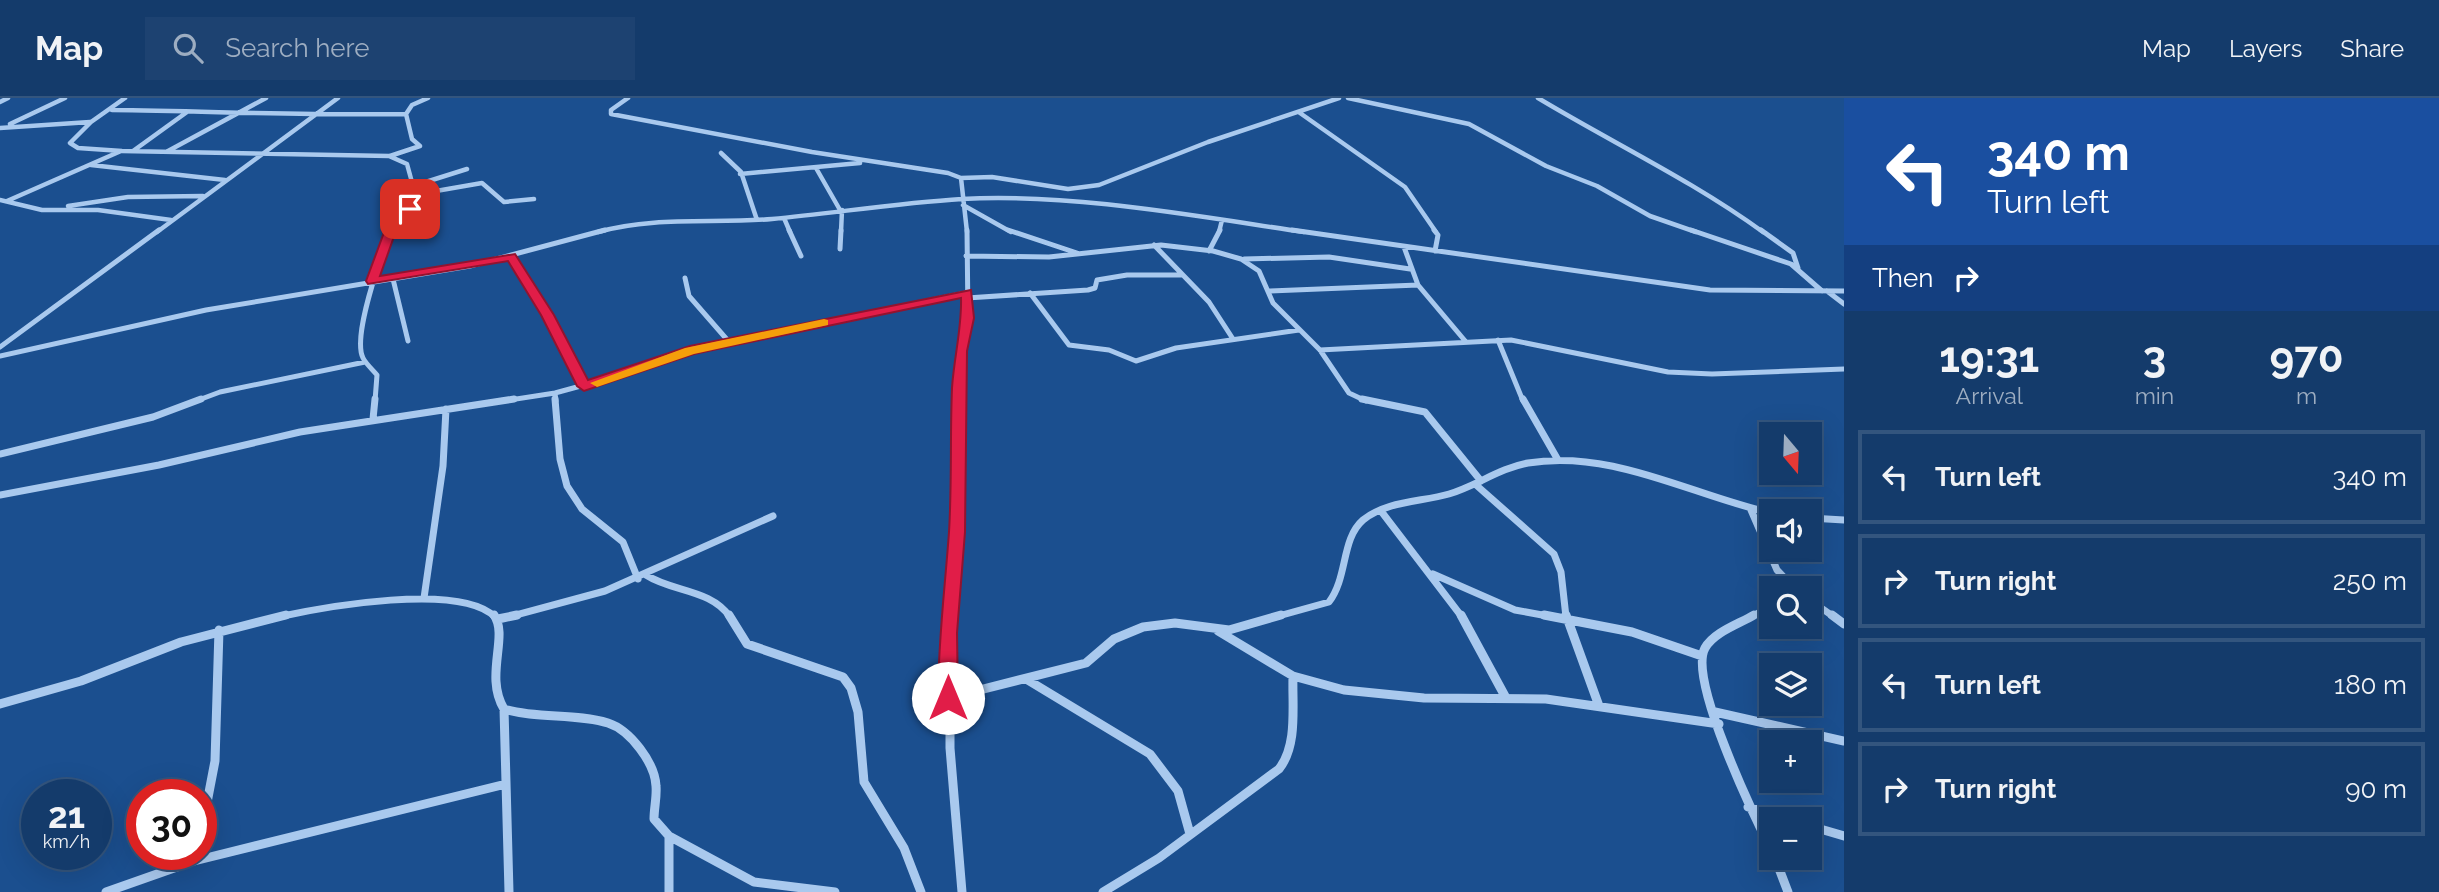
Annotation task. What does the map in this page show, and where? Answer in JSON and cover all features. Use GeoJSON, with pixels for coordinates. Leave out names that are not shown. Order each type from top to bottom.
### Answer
{"type":"FeatureCollection","features":[{"type":"Feature","properties":{"kind":"street"},"geometry":{"type":"LineString","coordinates":[[0,102],[8,98]]}},
{"type":"Feature","properties":{"kind":"street"},"geometry":{"type":"LineString","coordinates":[[2,128],[65,98]]}},
{"type":"Feature","properties":{"kind":"street"},"geometry":{"type":"LineString","coordinates":[[125,98],[91,122],[70,143],[78,148],[122,151],[389,156],[420,146],[410,135],[406,114],[412,104],[428,98]]}},
{"type":"Feature","properties":{"kind":"street"},"geometry":{"type":"LineString","coordinates":[[167,152],[266,98]]}},
{"type":"Feature","properties":{"kind":"street"},"geometry":{"type":"LineString","coordinates":[[0,347],[338,98]]}},
{"type":"Feature","properties":{"kind":"street"},"geometry":{"type":"LineString","coordinates":[[628,98],[611,110],[611,114],[872,162],[948,173],[961,178],[978,175],[1066,189],[1092,186],[1125,177],[1210,142],[1339,98]]}},
{"type":"Feature","properties":{"kind":"street"},"geometry":{"type":"LineString","coordinates":[[1348,98],[1469,124],[1546,166],[1597,186],[1650,216],[1798,268],[1844,304]]}},
{"type":"Feature","properties":{"kind":"street"},"geometry":{"type":"LineString","coordinates":[[1538,98],[1622,148],[1718,199],[1793,253],[1798,268]]}},
{"type":"Feature","properties":{"kind":"street"},"geometry":{"type":"LineString","coordinates":[[111,110],[242,111],[315,115],[406,114]]}},
{"type":"Feature","properties":{"kind":"street"},"geometry":{"type":"LineString","coordinates":[[132,151],[187,112]]}},
{"type":"Feature","properties":{"kind":"street"},"geometry":{"type":"LineString","coordinates":[[1300,113],[1405,187],[1438,235],[1435,251]]}},
{"type":"Feature","properties":{"kind":"street"},"geometry":{"type":"LineString","coordinates":[[2,128],[91,122]]}},
{"type":"Feature","properties":{"kind":"street"},"geometry":{"type":"LineString","coordinates":[[0,202],[122,151]]}},
{"type":"Feature","properties":{"kind":"street"},"geometry":{"type":"LineString","coordinates":[[721,153],[732,157],[751,197],[757,220]]}},
{"type":"Feature","properties":{"kind":"street"},"geometry":{"type":"LineString","coordinates":[[373,419],[377,375],[365,362],[361,344],[372,281],[392,227],[408,214],[413,195],[407,164],[389,156]]}},
{"type":"Feature","properties":{"kind":"street"},"geometry":{"type":"LineString","coordinates":[[740,174],[872,162]]}},
{"type":"Feature","properties":{"kind":"street"},"geometry":{"type":"LineString","coordinates":[[91,165],[134,168],[173,177],[225,180]]}},
{"type":"Feature","properties":{"kind":"street"},"geometry":{"type":"LineString","coordinates":[[816,168],[841,210],[840,249]]}},
{"type":"Feature","properties":{"kind":"street"},"geometry":{"type":"LineString","coordinates":[[413,186],[467,169]]}},
{"type":"Feature","properties":{"kind":"street"},"geometry":{"type":"LineString","coordinates":[[961,178],[968,318],[961,351],[957,532],[948,633],[948,698],[962,892]]}},
{"type":"Feature","properties":{"kind":"street"},"geometry":{"type":"LineString","coordinates":[[413,195],[482,183],[504,202],[534,199]]}},
{"type":"Feature","properties":{"kind":"street"},"geometry":{"type":"LineString","coordinates":[[50,210],[128,197],[203,196]]}},
{"type":"Feature","properties":{"kind":"street"},"geometry":{"type":"LineString","coordinates":[[7,201],[50,210],[98,210],[172,220]]}},
{"type":"Feature","properties":{"kind":"street"},"geometry":{"type":"LineString","coordinates":[[963,202],[1016,234],[1080,254]]}},
{"type":"Feature","properties":{"kind":"street"},"geometry":{"type":"LineString","coordinates":[[0,356],[206,310],[511,257],[586,233],[627,226],[757,220],[841,210],[963,202],[1086,204],[1222,220],[1710,290],[1844,291]]}},
{"type":"Feature","properties":{"kind":"street"},"geometry":{"type":"LineString","coordinates":[[784,218],[801,256]]}},
{"type":"Feature","properties":{"kind":"street"},"geometry":{"type":"LineString","coordinates":[[1209,251],[1217,240],[1222,220]]}},
{"type":"Feature","properties":{"kind":"street"},"geometry":{"type":"LineString","coordinates":[[966,256],[1033,257],[1154,245],[1209,251],[1241,259],[1269,261],[1317,256],[1410,268]]}},
{"type":"Feature","properties":{"kind":"street"},"geometry":{"type":"LineString","coordinates":[[1154,245],[1209,302],[1233,339]]}},
{"type":"Feature","properties":{"kind":"street"},"geometry":{"type":"LineString","coordinates":[[1404,247],[1418,285],[1466,342]]}},
{"type":"Feature","properties":{"kind":"street"},"geometry":{"type":"LineString","coordinates":[[511,257],[547,315],[584,386]]}},
{"type":"Feature","properties":{"kind":"street"},"geometry":{"type":"LineString","coordinates":[[1241,259],[1259,271],[1273,303],[1320,349],[1349,393],[1359,400],[1420,409],[1430,415],[1478,483],[1554,554],[1560,572],[1566,619],[1599,706]]}},
{"type":"Feature","properties":{"kind":"street"},"geometry":{"type":"LineString","coordinates":[[0,495],[373,419],[555,393],[584,386],[690,350],[967,295],[1091,290],[1097,280],[1114,276],[1181,275]]}},
{"type":"Feature","properties":{"kind":"street"},"geometry":{"type":"LineString","coordinates":[[685,278],[688,296],[730,343]]}},
{"type":"Feature","properties":{"kind":"street"},"geometry":{"type":"LineString","coordinates":[[393,279],[408,341]]}},
{"type":"Feature","properties":{"kind":"street"},"geometry":{"type":"LineString","coordinates":[[1269,291],[1418,285]]}},
{"type":"Feature","properties":{"kind":"street"},"geometry":{"type":"LineString","coordinates":[[1030,293],[1069,345],[1109,351],[1130,361],[1175,348],[1299,330]]}},
{"type":"Feature","properties":{"kind":"street"},"geometry":{"type":"LineString","coordinates":[[1498,340],[1528,412],[1558,460]]}},
{"type":"Feature","properties":{"kind":"street"},"geometry":{"type":"LineString","coordinates":[[1320,349],[1372,351],[1400,345],[1498,340],[1547,346],[1631,367],[1672,372],[1844,369]]}},
{"type":"Feature","properties":{"kind":"street"},"geometry":{"type":"LineString","coordinates":[[0,454],[153,416],[220,392],[365,362]]}},
{"type":"Feature","properties":{"kind":"street"},"geometry":{"type":"LineString","coordinates":[[555,393],[560,459],[567,486],[582,509],[623,542],[642,577],[668,590],[715,602],[727,610],[741,638],[747,644],[843,677],[851,688],[858,712],[864,782],[904,848],[921,892]]}},
{"type":"Feature","properties":{"kind":"street"},"geometry":{"type":"LineString","coordinates":[[424,598],[443,466],[446,409]]}},
{"type":"Feature","properties":{"kind":"street"},"geometry":{"type":"LineString","coordinates":[[948,698],[1086,663],[1114,639],[1143,627],[1175,623],[1213,629],[1241,628],[1278,614],[1329,602],[1340,591],[1353,531],[1363,520],[1381,511],[1478,483],[1513,466],[1558,460],[1624,466],[1759,511]]}},
{"type":"Feature","properties":{"kind":"street"},"geometry":{"type":"LineString","coordinates":[[1751,510],[1777,570],[1782,576]]}},
{"type":"Feature","properties":{"kind":"street"},"geometry":{"type":"LineString","coordinates":[[1381,511],[1458,609],[1506,698]]}},
{"type":"Feature","properties":{"kind":"street"},"geometry":{"type":"LineString","coordinates":[[0,704],[92,677],[180,642],[219,630],[332,607],[389,599],[424,598],[483,610],[498,619],[547,611],[642,577],[773,516]]}},
{"type":"Feature","properties":{"kind":"street"},"geometry":{"type":"LineString","coordinates":[[1822,519],[1844,520]]}},
{"type":"Feature","properties":{"kind":"street"},"geometry":{"type":"LineString","coordinates":[[1433,575],[1515,610],[1632,632],[1702,656]]}},
{"type":"Feature","properties":{"kind":"street"},"geometry":{"type":"LineString","coordinates":[[1822,608],[1844,624]]}},
{"type":"Feature","properties":{"kind":"street"},"geometry":{"type":"LineString","coordinates":[[1759,613],[1714,637],[1706,644],[1702,656],[1715,712],[1748,807],[1759,827]]}},
{"type":"Feature","properties":{"kind":"street"},"geometry":{"type":"LineString","coordinates":[[498,619],[500,636],[492,671],[495,692],[504,709],[509,892]]}},
{"type":"Feature","properties":{"kind":"street"},"geometry":{"type":"LineString","coordinates":[[1213,629],[1250,648],[1293,676],[1318,685],[1389,696],[1506,698],[1599,706],[1719,724]]}},
{"type":"Feature","properties":{"kind":"street"},"geometry":{"type":"LineString","coordinates":[[212,779],[215,761],[219,630]]}},
{"type":"Feature","properties":{"kind":"street"},"geometry":{"type":"LineString","coordinates":[[1103,892],[1159,858],[1279,769],[1287,759],[1293,676]]}},
{"type":"Feature","properties":{"kind":"street"},"geometry":{"type":"LineString","coordinates":[[1026,679],[1150,754],[1178,791],[1189,834]]}},
{"type":"Feature","properties":{"kind":"street"},"geometry":{"type":"LineString","coordinates":[[504,709],[520,714],[608,723],[617,727],[644,755],[653,772],[654,819],[669,836],[754,881],[793,889],[835,892]]}},
{"type":"Feature","properties":{"kind":"street"},"geometry":{"type":"LineString","coordinates":[[1715,712],[1844,741]]}},
{"type":"Feature","properties":{"kind":"street"},"geometry":{"type":"LineString","coordinates":[[217,853],[506,784]]}},
{"type":"Feature","properties":{"kind":"street"},"geometry":{"type":"LineString","coordinates":[[1748,807],[1759,810]]}},
{"type":"Feature","properties":{"kind":"street"},"geometry":{"type":"LineString","coordinates":[[1822,829],[1844,836]]}},
{"type":"Feature","properties":{"kind":"street"},"geometry":{"type":"LineString","coordinates":[[669,836],[669,892]]}},
{"type":"Feature","properties":{"kind":"street"},"geometry":{"type":"LineString","coordinates":[[106,892],[164,870]]}},
{"type":"Feature","properties":{"kind":"street"},"geometry":{"type":"LineString","coordinates":[[1780,870],[1788,892]]}},
{"type":"Feature","properties":{"kind":"slow traffic"},"geometry":{"type":"LineString","coordinates":[[597,383],[690,350],[824,323]]}},
{"type":"Feature","properties":{"kind":"route"},"geometry":{"type":"LineString","coordinates":[[410,209],[406,216],[392,227],[372,281],[511,257],[540,302],[584,386],[632,372],[690,350],[967,293],[968,318],[961,351],[957,426],[957,532],[948,633],[948,698]]}}]}
